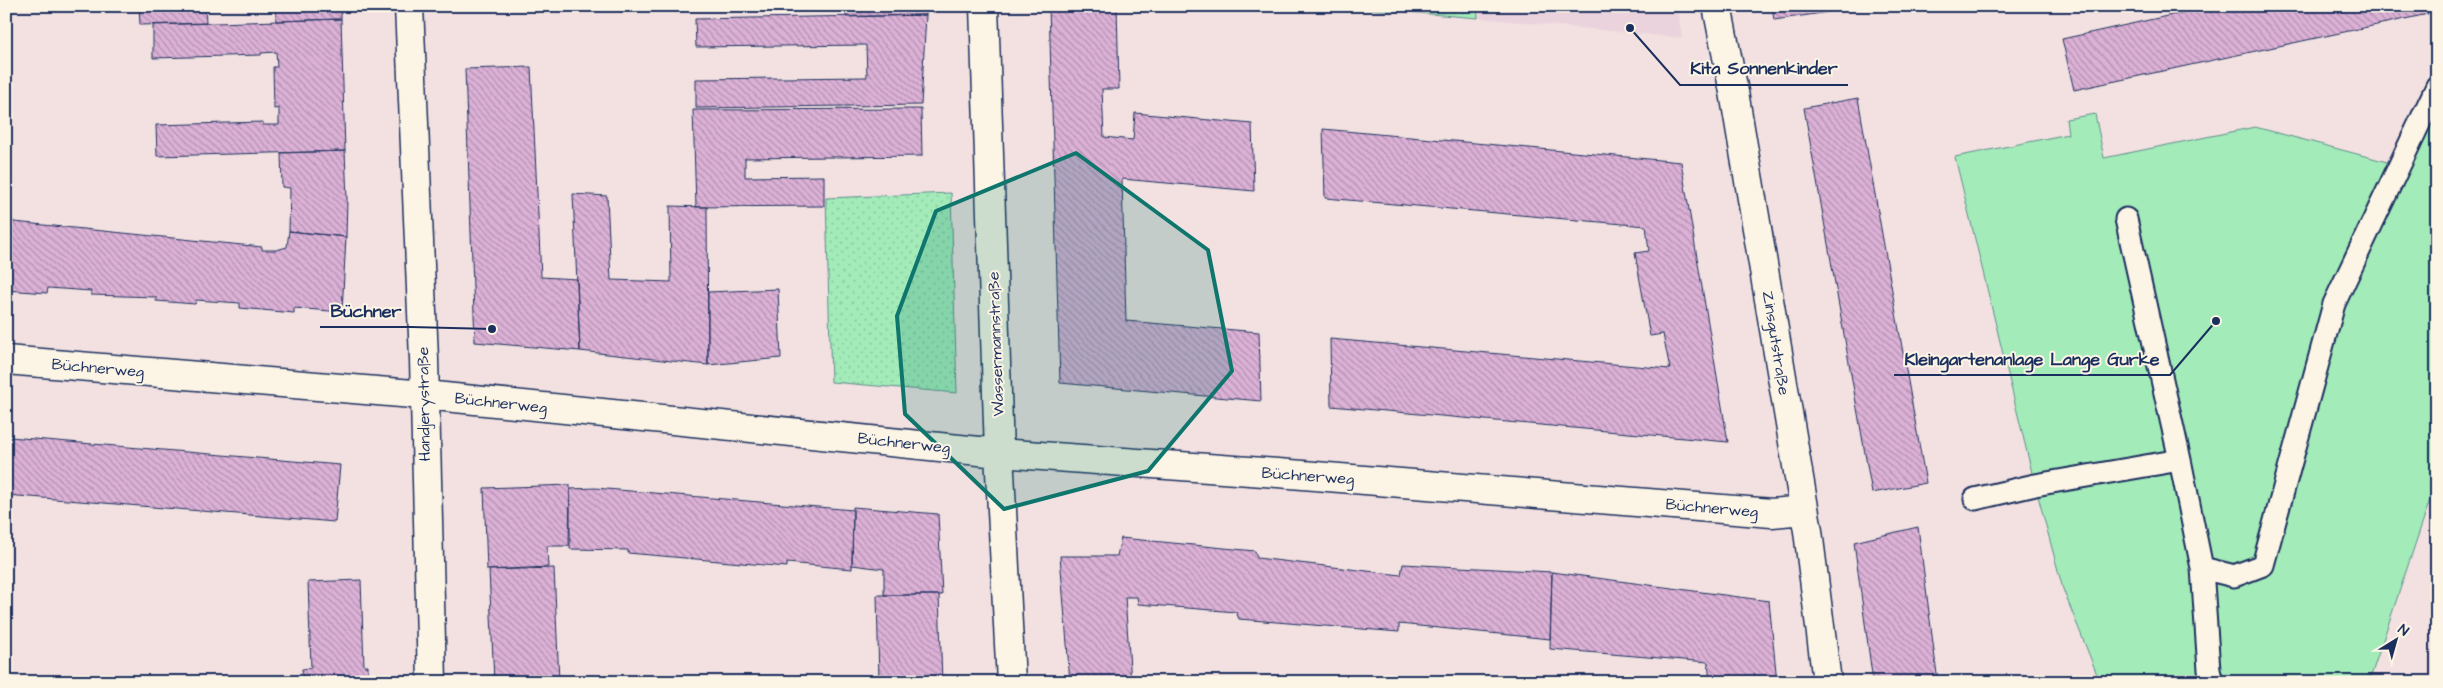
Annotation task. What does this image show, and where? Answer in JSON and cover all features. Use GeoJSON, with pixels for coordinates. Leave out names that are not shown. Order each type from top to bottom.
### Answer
{"type":"FeatureCollection","features":[{"type":"Feature","properties":{"kind":"street","name":"Handjerystraße"},"geometry":{"type":"LineString","coordinates":[[409,6],[425,395],[432,682]]}},
{"type":"Feature","properties":{"kind":"street","name":"Wassermannstraße"},"geometry":{"type":"LineString","coordinates":[[984,6],[999,453],[1011,682]]}},
{"type":"Feature","properties":{"kind":"street","name":"Zinsgutstraße"},"geometry":{"type":"LineString","coordinates":[[1717,6],[1734,92],[1803,510],[1827,682]]}},
{"type":"Feature","properties":{"kind":"street","name":"Büchnerweg"},"geometry":{"type":"LineString","coordinates":[[6,360],[425,395],[999,453],[1269,472],[1772,513],[1803,510]]}},
{"type":"Feature","properties":{"kind":"lane"},"geometry":{"type":"LineString","coordinates":[[2202,568],[2234,576],[2264,565],[2334,304],[2437,86]]}},
{"type":"Feature","properties":{"kind":"lane"},"geometry":{"type":"LineString","coordinates":[[2126,219],[2202,568],[2209,670],[2212,682]]}},
{"type":"Feature","properties":{"kind":"lane"},"geometry":{"type":"LineString","coordinates":[[1975,499],[2035,485],[2180,460]]}},
{"type":"Feature","properties":{"kind":"highlighted area"},"geometry":{"type":"Polygon","coordinates":[[[1076,153],[1208,250],[1232,371],[1148,471],[1004,509],[905,414],[897,316],[936,211],[1076,153]]]}},
{"type":"Feature","properties":{"kind":"shaded area"},"geometry":{"type":"Polygon","coordinates":[[[1477,6],[1677,6],[1682,38],[1478,18],[1477,6]]]}},
{"type":"Feature","properties":{"kind":"green space"},"geometry":{"type":"Polygon","coordinates":[[[1334,6],[1477,6],[1478,18],[1334,6]]]}},
{"type":"Feature","properties":{"kind":"green space"},"geometry":{"type":"Polygon","coordinates":[[[2437,77],[2437,479],[2369,682],[2100,682],[2063,589],[2035,485],[1955,157],[2068,134],[2066,119],[2095,114],[2104,158],[2255,127],[2391,163],[2437,77]]]}},
{"type":"Feature","properties":{"kind":"green space"},"geometry":{"type":"Polygon","coordinates":[[[951,193],[957,393],[831,382],[826,198],[951,193]]]}},
{"type":"Feature","properties":{"kind":"building"},"geometry":{"type":"Polygon","coordinates":[[[139,6],[205,6],[206,23],[140,25],[139,6]]]}},
{"type":"Feature","properties":{"kind":"building"},"geometry":{"type":"Polygon","coordinates":[[[275,6],[341,6],[341,19],[276,21],[275,6]]]}},
{"type":"Feature","properties":{"kind":"building"},"geometry":{"type":"Polygon","coordinates":[[[846,6],[926,6],[926,15],[846,17],[846,6]]]}},
{"type":"Feature","properties":{"kind":"building"},"geometry":{"type":"Polygon","coordinates":[[[1049,6],[1117,6],[1119,89],[1102,89],[1104,137],[1133,140],[1135,113],[1252,124],[1254,191],[1122,179],[1126,321],[1259,332],[1261,401],[1060,383],[1049,6]]]}},
{"type":"Feature","properties":{"kind":"building"},"geometry":{"type":"Polygon","coordinates":[[[1772,6],[1870,6],[1774,20],[1772,6]]]}},
{"type":"Feature","properties":{"kind":"building"},"geometry":{"type":"Polygon","coordinates":[[[2213,6],[2426,6],[2428,14],[2074,90],[2062,39],[2213,6]]]}},
{"type":"Feature","properties":{"kind":"building"},"geometry":{"type":"Polygon","coordinates":[[[926,15],[921,105],[696,108],[696,79],[867,77],[866,45],[696,47],[695,19],[926,15]]]}},
{"type":"Feature","properties":{"kind":"building"},"geometry":{"type":"Polygon","coordinates":[[[341,19],[345,151],[157,156],[156,125],[263,122],[263,125],[279,125],[279,108],[274,109],[273,67],[277,67],[276,52],[261,53],[261,55],[153,58],[153,25],[341,19]]]}},
{"type":"Feature","properties":{"kind":"building"},"geometry":{"type":"Polygon","coordinates":[[[531,67],[541,277],[577,279],[580,351],[475,342],[465,69],[531,67]]]}},
{"type":"Feature","properties":{"kind":"building"},"geometry":{"type":"Polygon","coordinates":[[[1858,98],[1926,483],[1872,493],[1804,108],[1858,98]]]}},
{"type":"Feature","properties":{"kind":"building"},"geometry":{"type":"Polygon","coordinates":[[[921,109],[922,156],[745,158],[745,177],[824,176],[824,206],[696,207],[693,110],[921,109]]]}},
{"type":"Feature","properties":{"kind":"building"},"geometry":{"type":"Polygon","coordinates":[[[1323,129],[1681,162],[1728,442],[1331,406],[1330,339],[1670,369],[1663,334],[1650,336],[1635,253],[1649,251],[1646,226],[1325,198],[1323,129]]]}},
{"type":"Feature","properties":{"kind":"building"},"geometry":{"type":"Polygon","coordinates":[[[345,151],[346,237],[289,231],[290,188],[282,187],[281,153],[345,151]]]}},
{"type":"Feature","properties":{"kind":"building"},"geometry":{"type":"Polygon","coordinates":[[[573,194],[607,196],[611,280],[671,282],[670,206],[707,207],[708,365],[580,351],[573,194]]]}},
{"type":"Feature","properties":{"kind":"building"},"geometry":{"type":"Polygon","coordinates":[[[6,214],[14,222],[262,247],[262,250],[276,250],[287,247],[289,231],[346,237],[342,312],[294,308],[294,313],[240,308],[240,303],[196,300],[195,304],[156,301],[156,297],[91,295],[91,291],[48,288],[47,293],[6,290],[6,214]]]}},
{"type":"Feature","properties":{"kind":"building"},"geometry":{"type":"Polygon","coordinates":[[[778,289],[781,358],[708,365],[708,292],[778,289]]]}},
{"type":"Feature","properties":{"kind":"building"},"geometry":{"type":"Polygon","coordinates":[[[10,437],[340,465],[335,522],[6,495],[10,437]]]}},
{"type":"Feature","properties":{"kind":"building"},"geometry":{"type":"Polygon","coordinates":[[[570,485],[569,546],[547,546],[548,567],[487,570],[484,488],[570,485]]]}},
{"type":"Feature","properties":{"kind":"building"},"geometry":{"type":"Polygon","coordinates":[[[595,488],[853,510],[852,569],[787,563],[787,567],[628,553],[628,550],[570,549],[570,489],[595,488]]]}},
{"type":"Feature","properties":{"kind":"building"},"geometry":{"type":"Polygon","coordinates":[[[853,507],[938,514],[942,595],[884,595],[884,569],[852,565],[853,507]]]}},
{"type":"Feature","properties":{"kind":"building"},"geometry":{"type":"Polygon","coordinates":[[[1918,527],[1938,682],[1873,682],[1854,542],[1918,527]]]}},
{"type":"Feature","properties":{"kind":"building"},"geometry":{"type":"Polygon","coordinates":[[[1121,538],[1255,551],[1257,558],[1401,575],[1403,564],[1552,572],[1550,639],[1399,624],[1399,632],[1239,619],[1236,612],[1138,604],[1137,597],[1125,597],[1131,682],[1070,682],[1060,556],[1117,556],[1121,538]]]}},
{"type":"Feature","properties":{"kind":"building"},"geometry":{"type":"Polygon","coordinates":[[[554,568],[559,682],[494,682],[489,570],[554,568]]]}},
{"type":"Feature","properties":{"kind":"building"},"geometry":{"type":"Polygon","coordinates":[[[1552,572],[1769,601],[1777,682],[1710,682],[1708,662],[1550,649],[1552,572]]]}},
{"type":"Feature","properties":{"kind":"building"},"geometry":{"type":"Polygon","coordinates":[[[361,580],[364,666],[368,666],[368,682],[303,682],[302,669],[311,668],[308,582],[361,580]]]}},
{"type":"Feature","properties":{"kind":"building"},"geometry":{"type":"Polygon","coordinates":[[[877,595],[939,595],[942,682],[879,682],[877,595]]]}},
{"type":"Feature","properties":{"kind":"place","name":"Kita Sonnenkinder"},"geometry":{"type":"Point","coordinates":[1630,28]}},
{"type":"Feature","properties":{"kind":"place","name":"Kleingartenanlage Lange Gurke"},"geometry":{"type":"Point","coordinates":[2216,321]}},
{"type":"Feature","properties":{"kind":"place","name":"Büchner"},"geometry":{"type":"Point","coordinates":[492,329]}}]}
